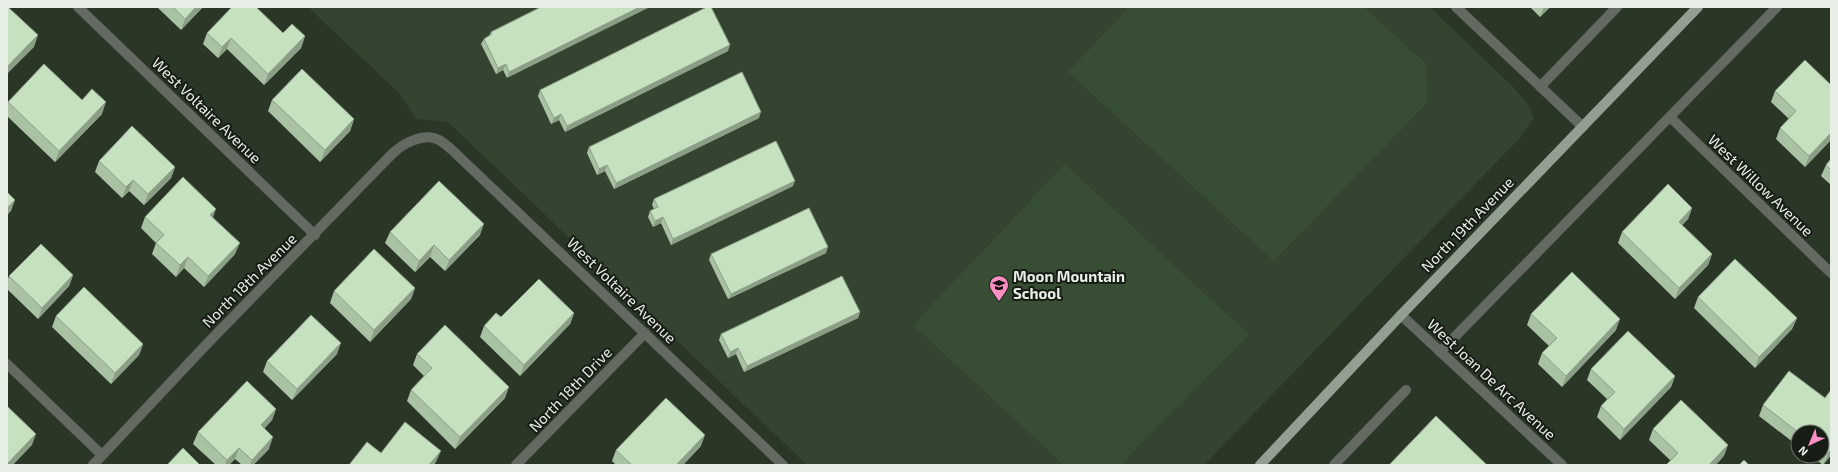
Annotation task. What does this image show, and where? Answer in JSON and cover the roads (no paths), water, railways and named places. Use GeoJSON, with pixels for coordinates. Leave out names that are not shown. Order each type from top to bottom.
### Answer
{"type":"FeatureCollection","features":[{"type":"Feature","properties":{"kind":"main road","name":"North 19th Avenue"},"geometry":{"type":"LineString","coordinates":[[1260,465],[1401,315],[1698,7]]}},
{"type":"Feature","properties":{"kind":"street","name":"West Voltaire Avenue"},"geometry":{"type":"LineString","coordinates":[[78,7],[315,235]]}},
{"type":"Feature","properties":{"kind":"street"},"geometry":{"type":"LineString","coordinates":[[1456,7],[1582,126]]}},
{"type":"Feature","properties":{"kind":"street"},"geometry":{"type":"LineString","coordinates":[[1541,86],[1617,7]]}},
{"type":"Feature","properties":{"kind":"street"},"geometry":{"type":"LineString","coordinates":[[1440,352],[1671,118],[1777,7]]}},
{"type":"Feature","properties":{"kind":"street","name":"West Willow Avenue"},"geometry":{"type":"LineString","coordinates":[[1671,118],[1831,273]]}},
{"type":"Feature","properties":{"kind":"street","name":"North 18th Avenue"},"geometry":{"type":"LineString","coordinates":[[93,465],[204,347],[400,147],[424,138],[438,139]]}},
{"type":"Feature","properties":{"kind":"street","name":"West Voltaire Avenue"},"geometry":{"type":"LineString","coordinates":[[438,139],[457,154],[783,465]]}},
{"type":"Feature","properties":{"kind":"street","name":"West Joan De Arc Avenue"},"geometry":{"type":"LineString","coordinates":[[1401,315],[1562,465]]}},
{"type":"Feature","properties":{"kind":"street","name":"North 18th Drive"},"geometry":{"type":"LineString","coordinates":[[516,465],[645,333]]}},
{"type":"Feature","properties":{"kind":"street"},"geometry":{"type":"LineString","coordinates":[[7,364],[102,455]]}},
{"type":"Feature","properties":{"kind":"street"},"geometry":{"type":"LineString","coordinates":[[1334,465],[1406,390]]}},
{"type":"Feature","properties":{"kind":"place","name":"Moon Mountain School"},"geometry":{"type":"Point","coordinates":[999,302]}}]}
